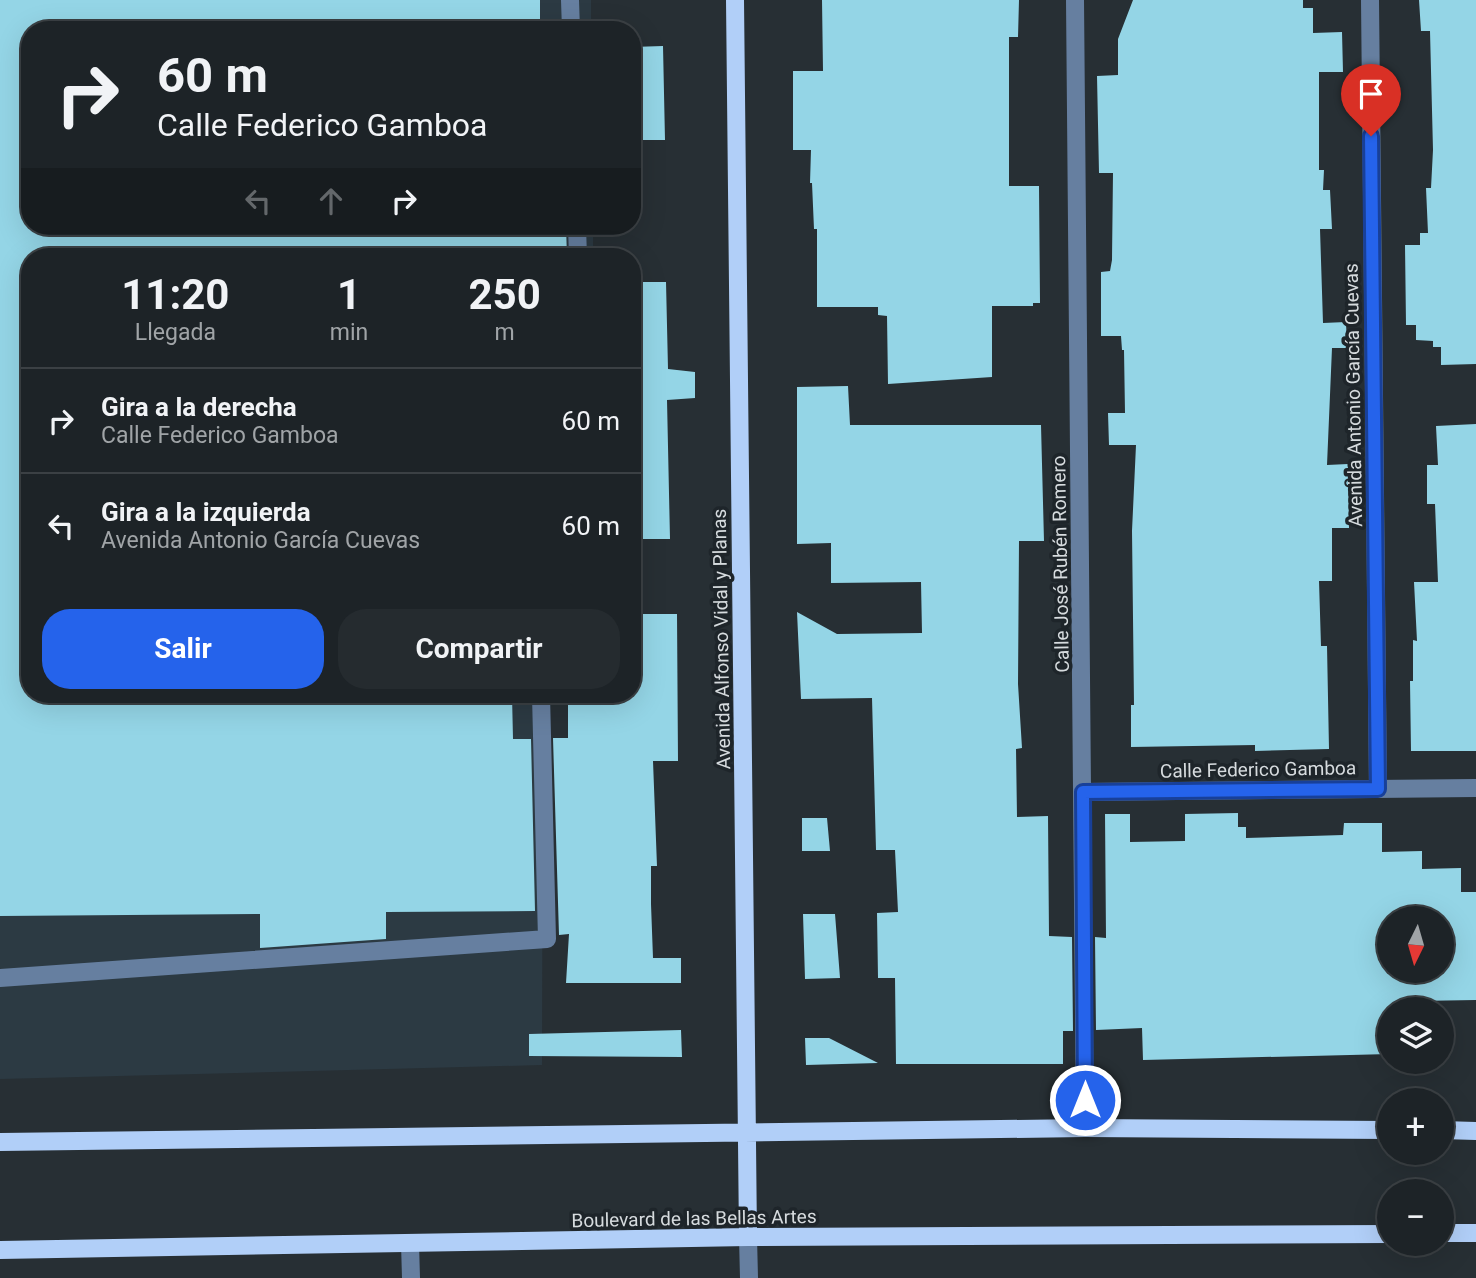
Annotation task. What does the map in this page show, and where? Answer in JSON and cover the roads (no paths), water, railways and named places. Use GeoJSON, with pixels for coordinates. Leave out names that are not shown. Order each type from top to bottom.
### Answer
{"type":"FeatureCollection","features":[{"type":"Feature","properties":{"kind":"main road","name":"Avenida Alfonso Vidal y Planas"},"geometry":{"type":"LineString","coordinates":[[735,0],[748,1237]]}},
{"type":"Feature","properties":{"kind":"main road"},"geometry":{"type":"LineString","coordinates":[[0,1142],[1085,1128],[1377,1130]]}},
{"type":"Feature","properties":{"kind":"main road"},"geometry":{"type":"LineString","coordinates":[[1454,1130],[1476,1130]]}},
{"type":"Feature","properties":{"kind":"main road"},"geometry":{"type":"LineString","coordinates":[[1454,1233],[1476,1233]]}},
{"type":"Feature","properties":{"kind":"main road","name":"Boulevard de las Bellas Artes"},"geometry":{"type":"LineString","coordinates":[[0,1250],[748,1237],[1377,1234]]}},
{"type":"Feature","properties":{"kind":"street"},"geometry":{"type":"LineString","coordinates":[[570,0],[571,21]]}},
{"type":"Feature","properties":{"kind":"street","name":"Calle José Rubén Romero"},"geometry":{"type":"LineString","coordinates":[[1075,0],[1085,1128]]}},
{"type":"Feature","properties":{"kind":"street","name":"Avenida Antonio García Cuevas"},"geometry":{"type":"LineString","coordinates":[[1370,0],[1378,789]]}},
{"type":"Feature","properties":{"kind":"street"},"geometry":{"type":"LineString","coordinates":[[0,978],[547,939],[541,703]]}},
{"type":"Feature","properties":{"kind":"street","name":"Calle Federico Gamboa"},"geometry":{"type":"LineString","coordinates":[[1083,792],[1476,788]]}},
{"type":"Feature","properties":{"kind":"street","name":"Avenida Alfonso Vidal y Planas"},"geometry":{"type":"LineString","coordinates":[[748,1237],[749,1278]]}},
{"type":"Feature","properties":{"kind":"street"},"geometry":{"type":"LineString","coordinates":[[411,1243],[411,1278]]}}]}
